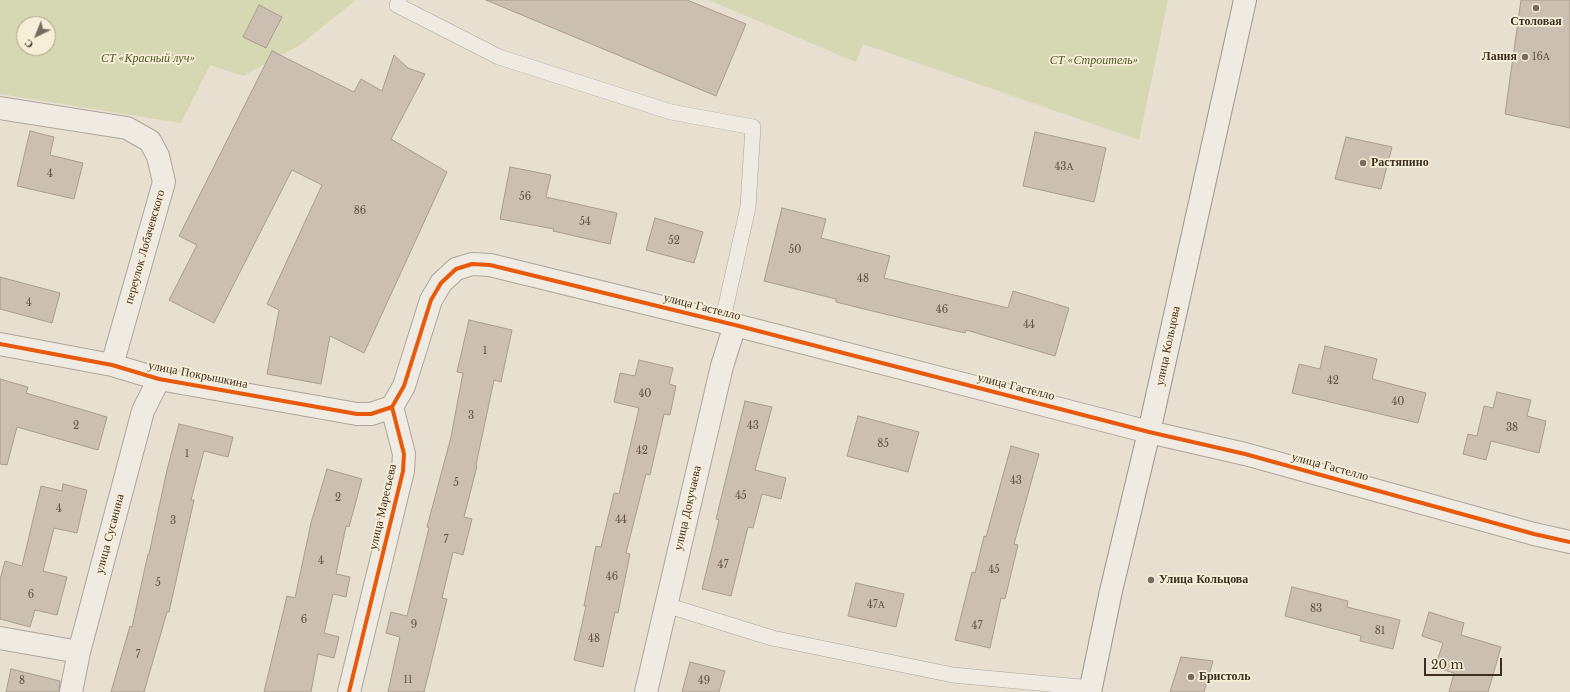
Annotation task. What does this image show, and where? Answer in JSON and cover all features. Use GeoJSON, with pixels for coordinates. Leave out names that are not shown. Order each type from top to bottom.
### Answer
{"type":"FeatureCollection","features":[{"type":"Feature","properties":{"kind":"street","name":"улица Кольцова"},"geometry":{"type":"LineString","coordinates":[[1091,690],[1111,591],[1149,432],[1245,0]]}},
{"type":"Feature","properties":{"kind":"street","name":"переулок Лобачевского"},"geometry":{"type":"LineString","coordinates":[[0,108],[127,128],[150,141],[158,156],[164,182],[112,365]]}},
{"type":"Feature","properties":{"kind":"street","name":"улица Гастелло"},"geometry":{"type":"LineString","coordinates":[[392,407],[404,386],[431,300],[441,283],[456,269],[472,264],[490,265],[729,324],[1149,432],[1245,454],[1534,534],[1570,542]]}},
{"type":"Feature","properties":{"kind":"street","name":"улица Докучаева"},"geometry":{"type":"LineString","coordinates":[[646,692],[722,366],[729,324]]}},
{"type":"Feature","properties":{"kind":"street","name":"улица Покрышкина"},"geometry":{"type":"LineString","coordinates":[[0,344],[112,365],[158,379],[357,414],[371,414],[392,407]]}},
{"type":"Feature","properties":{"kind":"street","name":"улица Сусанина"},"geometry":{"type":"LineString","coordinates":[[71,692],[79,652],[143,411],[158,379]]}},
{"type":"Feature","properties":{"kind":"street","name":"улица Маресьева"},"geometry":{"type":"LineString","coordinates":[[349,692],[403,471],[404,454],[392,407]]}},
{"type":"Feature","properties":{"kind":"street"},"geometry":{"type":"LineString","coordinates":[[0,638],[79,652]]}},
{"type":"Feature","properties":{"kind":"lane"},"geometry":{"type":"LineString","coordinates":[[398,0],[396,4],[499,56],[671,112],[753,127],[748,207],[729,324]]}},
{"type":"Feature","properties":{"kind":"lane"},"geometry":{"type":"LineString","coordinates":[[666,605],[772,638],[953,675],[1091,690]]}},
{"type":"Feature","properties":{"kind":"green space","name":"СТ «Красный луч»"},"geometry":{"type":"Polygon","coordinates":[[[0,0],[356,0],[300,45],[243,76],[210,65],[181,123],[0,94],[0,0]]]}},
{"type":"Feature","properties":{"kind":"green space","name":"СТ «Строитель»"},"geometry":{"type":"Polygon","coordinates":[[[708,0],[1168,0],[1139,140],[863,44],[856,62],[708,0]]]}},
{"type":"Feature","properties":{"kind":"building"},"geometry":{"type":"Polygon","coordinates":[[[486,0],[687,0],[746,24],[716,96],[486,0]]]}},
{"type":"Feature","properties":{"kind":"building"},"geometry":{"type":"Polygon","coordinates":[[[1521,0],[1570,0],[1570,128],[1505,114],[1521,0]]]}},
{"type":"Feature","properties":{"kind":"building"},"geometry":{"type":"Polygon","coordinates":[[[259,5],[282,17],[266,48],[243,37],[259,5]]]}},
{"type":"Feature","properties":{"kind":"building"},"geometry":{"type":"Polygon","coordinates":[[[272,51],[354,92],[361,79],[382,91],[394,55],[408,68],[425,74],[391,139],[447,172],[364,353],[330,336],[321,384],[267,374],[279,310],[267,304],[322,185],[292,170],[214,323],[169,300],[197,245],[179,236],[272,51]]]}},
{"type":"Feature","properties":{"kind":"building"},"geometry":{"type":"Polygon","coordinates":[[[30,131],[54,137],[50,155],[83,163],[74,199],[17,186],[30,131]]]}},
{"type":"Feature","properties":{"kind":"building"},"geometry":{"type":"Polygon","coordinates":[[[1035,132],[1106,148],[1094,202],[1023,186],[1035,132]]]}},
{"type":"Feature","properties":{"kind":"building","name":"Растяпино"},"geometry":{"type":"Polygon","coordinates":[[[1346,137],[1392,147],[1381,189],[1335,179],[1346,137]]]}},
{"type":"Feature","properties":{"kind":"building"},"geometry":{"type":"Polygon","coordinates":[[[510,167],[551,175],[546,197],[617,213],[610,244],[553,231],[554,229],[500,219],[510,167]]]}},
{"type":"Feature","properties":{"kind":"building"},"geometry":{"type":"Polygon","coordinates":[[[782,208],[826,219],[821,238],[890,256],[884,278],[1008,308],[1013,291],[1069,308],[1055,356],[966,330],[965,333],[868,310],[836,302],[836,299],[764,281],[782,208]]]}},
{"type":"Feature","properties":{"kind":"building"},"geometry":{"type":"Polygon","coordinates":[[[655,218],[703,232],[694,263],[646,250],[655,218]]]}},
{"type":"Feature","properties":{"kind":"building"},"geometry":{"type":"Polygon","coordinates":[[[0,277],[60,293],[52,323],[0,309],[0,277]]]}},
{"type":"Feature","properties":{"kind":"building"},"geometry":{"type":"Polygon","coordinates":[[[469,320],[512,330],[501,382],[494,380],[477,466],[464,517],[472,519],[463,555],[453,552],[442,598],[447,599],[424,692],[388,692],[400,637],[386,633],[391,612],[407,616],[429,528],[427,527],[451,437],[463,373],[457,372],[469,320]]]}},
{"type":"Feature","properties":{"kind":"building"},"geometry":{"type":"Polygon","coordinates":[[[1325,346],[1377,359],[1372,379],[1426,393],[1418,423],[1292,393],[1299,364],[1320,369],[1325,346]]]}},
{"type":"Feature","properties":{"kind":"building"},"geometry":{"type":"Polygon","coordinates":[[[639,360],[673,368],[669,384],[676,386],[670,415],[664,414],[650,475],[646,474],[626,553],[630,554],[618,613],[615,612],[603,667],[574,660],[586,606],[584,606],[596,546],[601,547],[614,493],[619,494],[639,408],[614,402],[620,373],[635,376],[639,360]]]}},
{"type":"Feature","properties":{"kind":"building"},"geometry":{"type":"Polygon","coordinates":[[[0,379],[28,387],[26,393],[107,417],[98,450],[17,427],[7,465],[0,464],[0,379]]]}},
{"type":"Feature","properties":{"kind":"building"},"geometry":{"type":"Polygon","coordinates":[[[1497,392],[1531,400],[1527,416],[1546,421],[1539,453],[1491,441],[1486,460],[1463,454],[1468,434],[1477,436],[1484,406],[1493,408],[1497,392]]]}},
{"type":"Feature","properties":{"kind":"building"},"geometry":{"type":"Polygon","coordinates":[[[745,401],[772,407],[755,470],[786,478],[781,499],[762,494],[753,528],[748,527],[731,596],[702,589],[719,520],[716,519],[745,401]]]}},
{"type":"Feature","properties":{"kind":"building"},"geometry":{"type":"Polygon","coordinates":[[[858,416],[919,432],[908,472],[847,456],[858,416]]]}},
{"type":"Feature","properties":{"kind":"building"},"geometry":{"type":"Polygon","coordinates":[[[179,424],[233,437],[228,457],[204,451],[191,500],[194,500],[169,612],[167,612],[144,692],[111,692],[130,626],[132,627],[167,470],[179,424]]]}},
{"type":"Feature","properties":{"kind":"building"},"geometry":{"type":"Polygon","coordinates":[[[1011,446],[1039,454],[1014,544],[1018,545],[1005,599],[1001,598],[990,648],[955,640],[972,572],[975,573],[984,536],[986,537],[1011,446]]]}},
{"type":"Feature","properties":{"kind":"building"},"geometry":{"type":"Polygon","coordinates":[[[327,469],[362,479],[349,527],[346,526],[336,574],[350,577],[346,597],[333,594],[324,633],[339,637],[334,658],[318,654],[311,692],[264,692],[287,596],[295,598],[311,523],[327,469]]]}},
{"type":"Feature","properties":{"kind":"building"},"geometry":{"type":"Polygon","coordinates":[[[63,484],[87,490],[77,533],[54,528],[43,571],[67,577],[57,615],[35,610],[30,627],[0,619],[0,580],[5,561],[22,566],[41,486],[62,491],[63,484]]]}},
{"type":"Feature","properties":{"kind":"building"},"geometry":{"type":"Polygon","coordinates":[[[856,583],[904,594],[896,627],[848,616],[856,583]]]}},
{"type":"Feature","properties":{"kind":"building"},"geometry":{"type":"Polygon","coordinates":[[[1292,587],[1348,601],[1347,607],[1400,620],[1393,649],[1360,641],[1361,636],[1285,616],[1292,587]]]}},
{"type":"Feature","properties":{"kind":"building"},"geometry":{"type":"Polygon","coordinates":[[[1429,612],[1464,623],[1461,635],[1501,647],[1488,692],[1449,692],[1454,673],[1435,667],[1443,643],[1422,636],[1429,612]]]}},
{"type":"Feature","properties":{"kind":"building","name":"Бристоль"},"geometry":{"type":"Polygon","coordinates":[[[1181,657],[1213,661],[1204,692],[1170,692],[1181,657]]]}},
{"type":"Feature","properties":{"kind":"building"},"geometry":{"type":"Polygon","coordinates":[[[690,662],[725,671],[719,692],[682,692],[690,662]]]}},
{"type":"Feature","properties":{"kind":"building"},"geometry":{"type":"Polygon","coordinates":[[[11,669],[60,681],[59,692],[6,692],[11,669]]]}},
{"type":"Feature","properties":{"kind":"cycle path"},"geometry":{"type":"LineString","coordinates":[[349,692],[403,471],[404,454],[392,407],[404,386],[431,300],[441,283],[456,269],[472,264],[490,265],[735,325],[1149,432],[1245,454],[1534,534],[1570,542]]}},
{"type":"Feature","properties":{"kind":"cycle path"},"geometry":{"type":"LineString","coordinates":[[0,344],[112,365],[159,379],[357,414],[371,414],[392,407]]}},
{"type":"Feature","properties":{"kind":"place","name":"Столовая"},"geometry":{"type":"Point","coordinates":[1536,8]}},
{"type":"Feature","properties":{"kind":"place","name":"Лания"},"geometry":{"type":"Point","coordinates":[1525,57]}},
{"type":"Feature","properties":{"kind":"place","name":"Растяпино"},"geometry":{"type":"Point","coordinates":[1363,163]}},
{"type":"Feature","properties":{"kind":"place","name":"Улица Кольцова"},"geometry":{"type":"Point","coordinates":[1151,580]}},
{"type":"Feature","properties":{"kind":"place","name":"Бристоль"},"geometry":{"type":"Point","coordinates":[1191,677]}}]}
